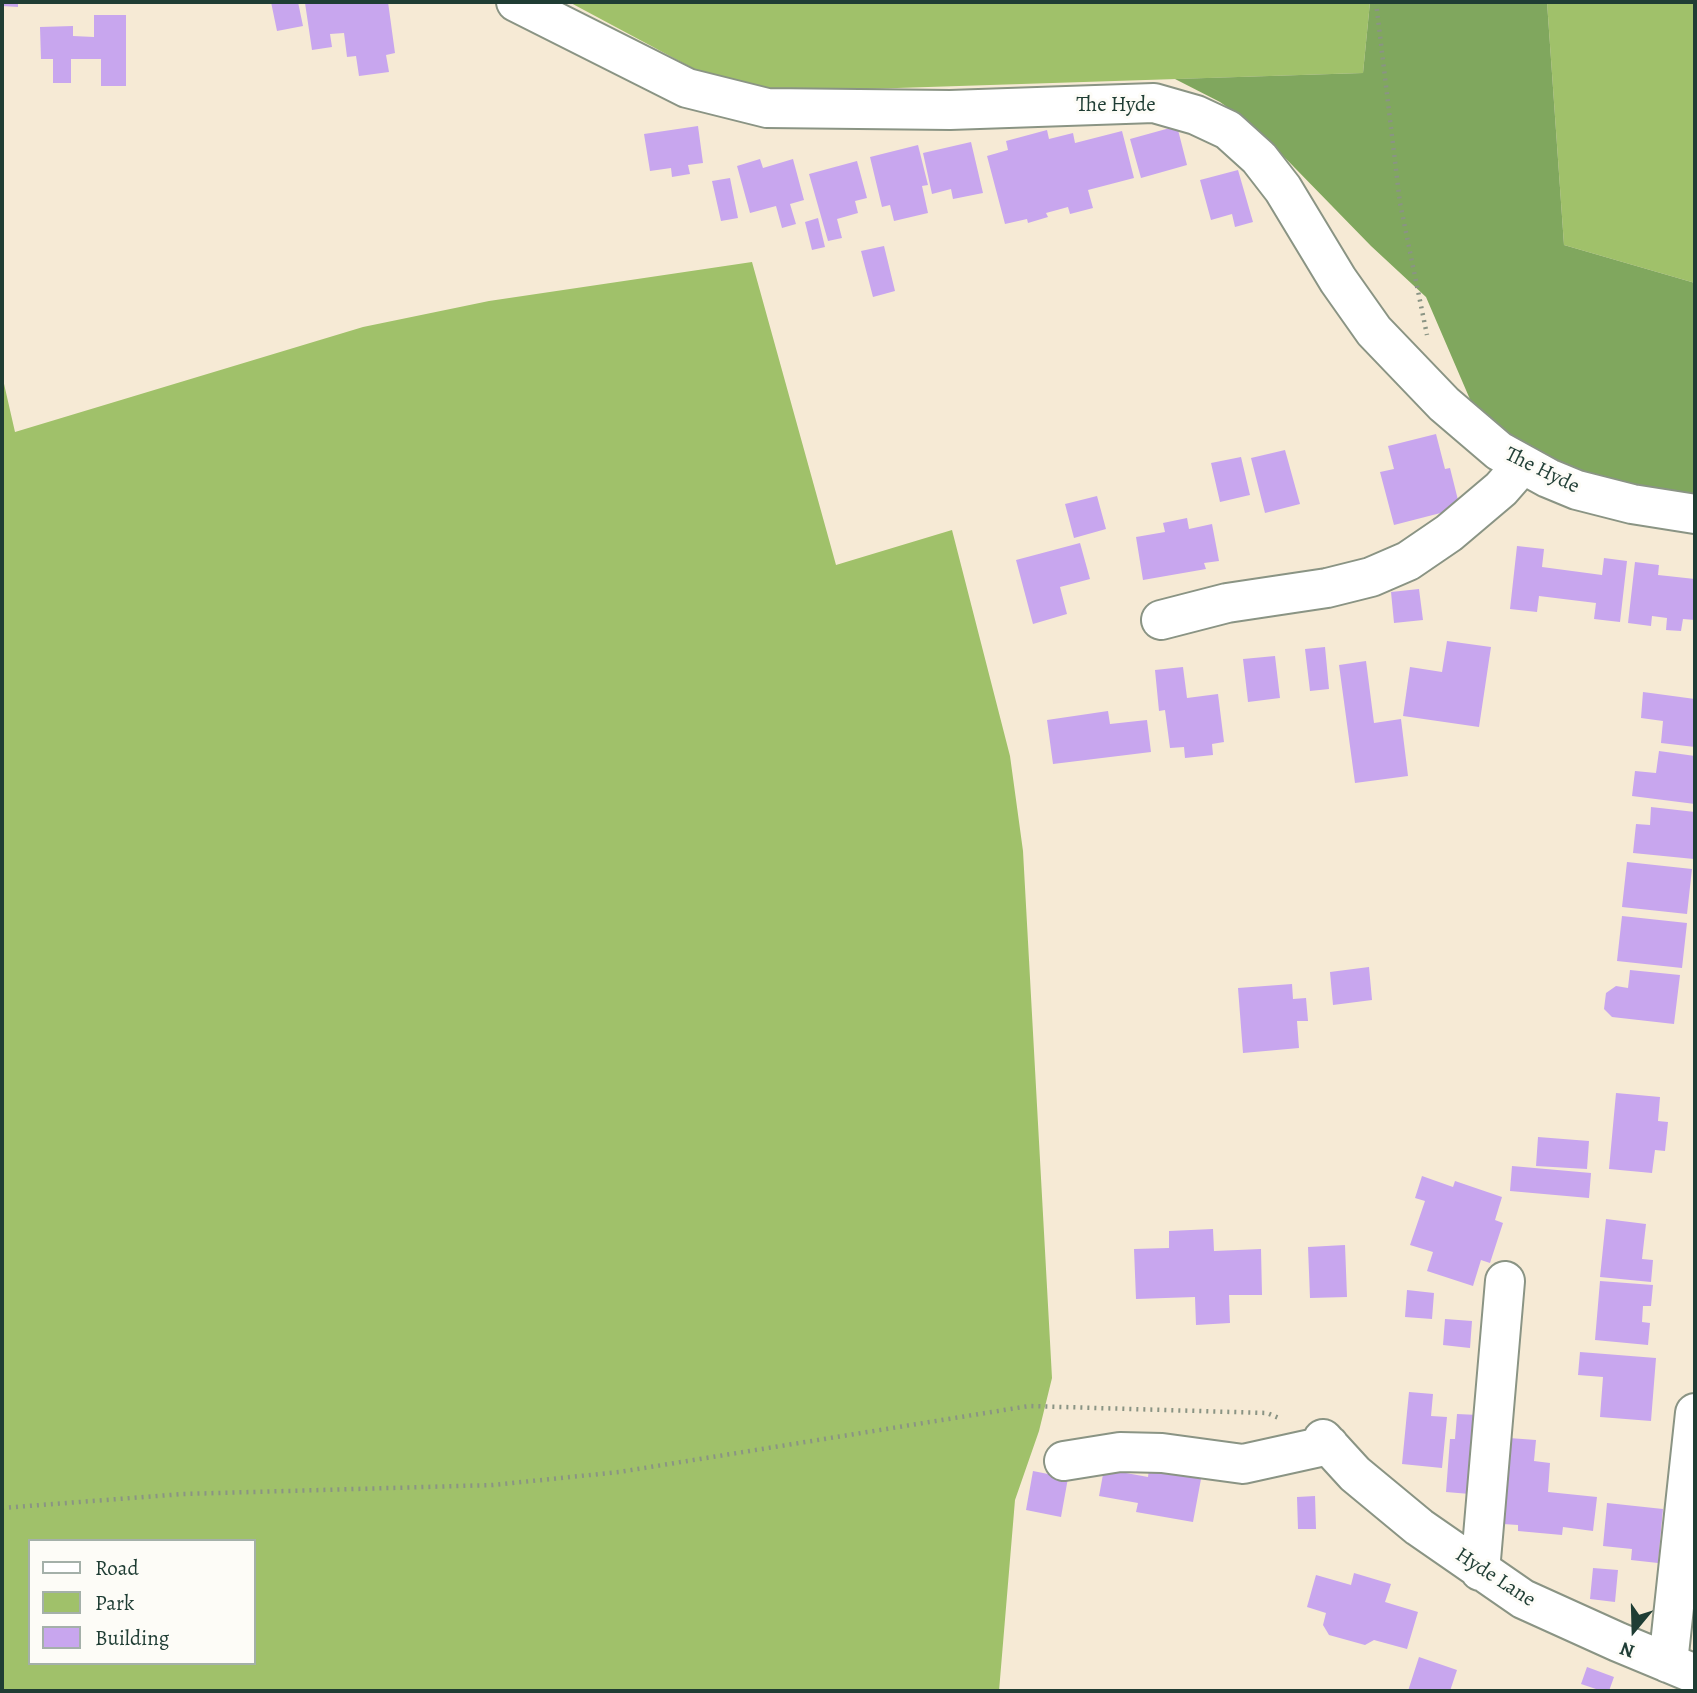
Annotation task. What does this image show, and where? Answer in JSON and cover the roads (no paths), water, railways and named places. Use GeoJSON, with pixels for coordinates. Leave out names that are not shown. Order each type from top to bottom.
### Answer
{"type":"FeatureCollection","features":[{"type":"Feature","properties":{"kind":"street","name":"The Hyde"},"geometry":{"type":"LineString","coordinates":[[516,2],[687,88],[767,108],[950,110],[1154,103],[1196,115],[1228,130],[1259,158],[1283,189],[1338,280],[1374,331],[1444,404],[1499,451],[1522,466],[1577,490],[1632,504],[1695,514]]}},
{"type":"Feature","properties":{"kind":"street"},"geometry":{"type":"LineString","coordinates":[[1161,620],[1227,603],[1327,588],[1371,578],[1408,561],[1449,533],[1502,489],[1522,466]]}},
{"type":"Feature","properties":{"kind":"street"},"geometry":{"type":"LineString","coordinates":[[1480,1571],[1505,1281]]}},
{"type":"Feature","properties":{"kind":"street"},"geometry":{"type":"LineString","coordinates":[[1682,1669],[1695,1413]]}},
{"type":"Feature","properties":{"kind":"street","name":"Hyde Lane"},"geometry":{"type":"LineString","coordinates":[[1064,1461],[1121,1452],[1162,1452],[1243,1464],[1326,1442],[1366,1483],[1426,1532],[1523,1599],[1682,1669]]}}]}
